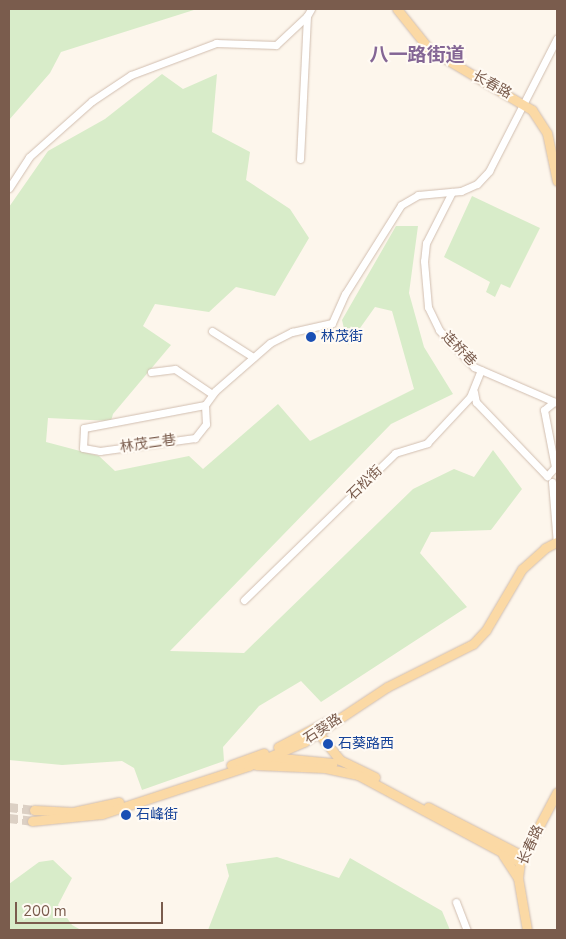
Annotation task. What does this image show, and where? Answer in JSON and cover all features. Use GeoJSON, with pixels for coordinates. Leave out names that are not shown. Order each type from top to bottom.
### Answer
{"type":"FeatureCollection","features":[{"type":"Feature","properties":{"kind":"main road","name":"长春路"},"geometry":{"type":"LineString","coordinates":[[397,9],[429,49],[524,103],[537,116],[547,132],[557,181]]}},
{"type":"Feature","properties":{"kind":"main road","name":"石葵路"},"geometry":{"type":"LineString","coordinates":[[34,810],[73,812],[102,808],[269,757],[313,734],[387,687],[473,644],[486,630],[522,569],[557,540]]}},
{"type":"Feature","properties":{"kind":"main road","name":"石葵路"},"geometry":{"type":"LineString","coordinates":[[32,821],[102,814],[250,762],[313,734]]}},
{"type":"Feature","properties":{"kind":"main road"},"geometry":{"type":"LineString","coordinates":[[309,760],[304,750],[313,734]]}},
{"type":"Feature","properties":{"kind":"main road"},"geometry":{"type":"LineString","coordinates":[[313,734],[327,756],[326,762]]}},
{"type":"Feature","properties":{"kind":"main road"},"geometry":{"type":"LineString","coordinates":[[313,734],[332,754],[348,765],[519,857]]}},
{"type":"Feature","properties":{"kind":"main road"},"geometry":{"type":"LineString","coordinates":[[269,757],[348,765]]}},
{"type":"Feature","properties":{"kind":"main road"},"geometry":{"type":"LineString","coordinates":[[250,762],[325,768],[358,775],[503,855],[519,857]]}},
{"type":"Feature","properties":{"kind":"main road","name":"长春路"},"geometry":{"type":"LineString","coordinates":[[527,930],[518,878],[519,857],[557,792]]}},
{"type":"Feature","properties":{"kind":"main road"},"geometry":{"type":"LineString","coordinates":[[503,855],[518,878]]}},
{"type":"Feature","properties":{"kind":"street"},"geometry":{"type":"LineString","coordinates":[[300,159],[308,16],[311,9]]}},
{"type":"Feature","properties":{"kind":"street"},"geometry":{"type":"LineString","coordinates":[[9,188],[29,157],[92,101],[130,75],[216,43],[276,45],[308,16]]}},
{"type":"Feature","properties":{"kind":"street"},"geometry":{"type":"LineString","coordinates":[[205,405],[212,394],[270,343],[292,332],[332,323],[345,294],[401,206],[418,195],[452,192],[477,184],[488,171],[557,38]]}},
{"type":"Feature","properties":{"kind":"street","name":"连桥巷"},"geometry":{"type":"LineString","coordinates":[[452,192],[426,243],[424,261],[428,307],[439,330],[474,367],[556,403]]}},
{"type":"Feature","properties":{"kind":"street"},"geometry":{"type":"LineString","coordinates":[[212,331],[253,357]]}},
{"type":"Feature","properties":{"kind":"street"},"geometry":{"type":"LineString","coordinates":[[151,372],[175,369],[212,394]]}},
{"type":"Feature","properties":{"kind":"street","name":"石松街"},"geometry":{"type":"LineString","coordinates":[[244,600],[395,453],[427,442],[470,397],[481,370]]}},
{"type":"Feature","properties":{"kind":"street"},"geometry":{"type":"LineString","coordinates":[[475,387],[476,402],[547,476],[554,468],[544,410],[556,403]]}},
{"type":"Feature","properties":{"kind":"street","name":"林茂二巷"},"geometry":{"type":"LineString","coordinates":[[205,405],[206,424],[195,438],[100,451],[83,448],[84,428],[205,405]]}},
{"type":"Feature","properties":{"kind":"street"},"geometry":{"type":"LineString","coordinates":[[552,482],[557,540]]}},
{"type":"Feature","properties":{"kind":"street"},"geometry":{"type":"LineString","coordinates":[[456,902],[467,930]]}},
{"type":"Feature","properties":{"kind":"green space"},"geometry":{"type":"Polygon","coordinates":[[[9,9],[197,9],[61,52],[50,73],[9,120],[9,9]]]}},
{"type":"Feature","properties":{"kind":"green space"},"geometry":{"type":"Polygon","coordinates":[[[162,74],[183,89],[217,74],[212,132],[250,152],[246,180],[290,209],[309,238],[275,296],[236,287],[209,312],[155,304],[143,326],[171,345],[113,414],[111,421],[48,418],[46,442],[99,456],[115,471],[189,456],[203,469],[278,404],[310,441],[414,389],[392,311],[375,307],[348,345],[342,320],[396,226],[418,226],[409,293],[424,347],[453,394],[391,424],[170,651],[244,653],[413,489],[454,469],[474,477],[493,450],[522,489],[491,530],[431,532],[420,553],[467,607],[321,702],[301,681],[259,706],[223,747],[224,761],[142,790],[134,768],[122,761],[62,765],[9,760],[9,207],[48,151],[105,119],[162,74]]]}},
{"type":"Feature","properties":{"kind":"green space"},"geometry":{"type":"Polygon","coordinates":[[[472,196],[540,228],[510,288],[501,284],[495,297],[486,292],[490,282],[444,257],[472,196]]]}},
{"type":"Feature","properties":{"kind":"green space"},"geometry":{"type":"Polygon","coordinates":[[[277,857],[339,878],[350,858],[442,911],[450,930],[208,930],[229,876],[226,864],[277,857]]]}},
{"type":"Feature","properties":{"kind":"green space"},"geometry":{"type":"Polygon","coordinates":[[[53,860],[72,878],[58,905],[72,925],[81,930],[9,930],[9,884],[39,862],[53,860]]]}},
{"type":"Feature","properties":{"kind":"tunnel"},"geometry":{"type":"LineString","coordinates":[[9,807],[34,810]]}},
{"type":"Feature","properties":{"kind":"tunnel"},"geometry":{"type":"LineString","coordinates":[[9,818],[32,821]]}},
{"type":"Feature","properties":{"kind":"place","name":"林茂街"},"geometry":{"type":"Point","coordinates":[311,337]}},
{"type":"Feature","properties":{"kind":"place","name":"石葵路西"},"geometry":{"type":"Point","coordinates":[328,744]}},
{"type":"Feature","properties":{"kind":"place","name":"石峰街"},"geometry":{"type":"Point","coordinates":[126,815]}},
{"type":"Feature","properties":{"kind":"district","name":"八一路街道"},"geometry":{"type":"Point","coordinates":[417,56]}}]}
